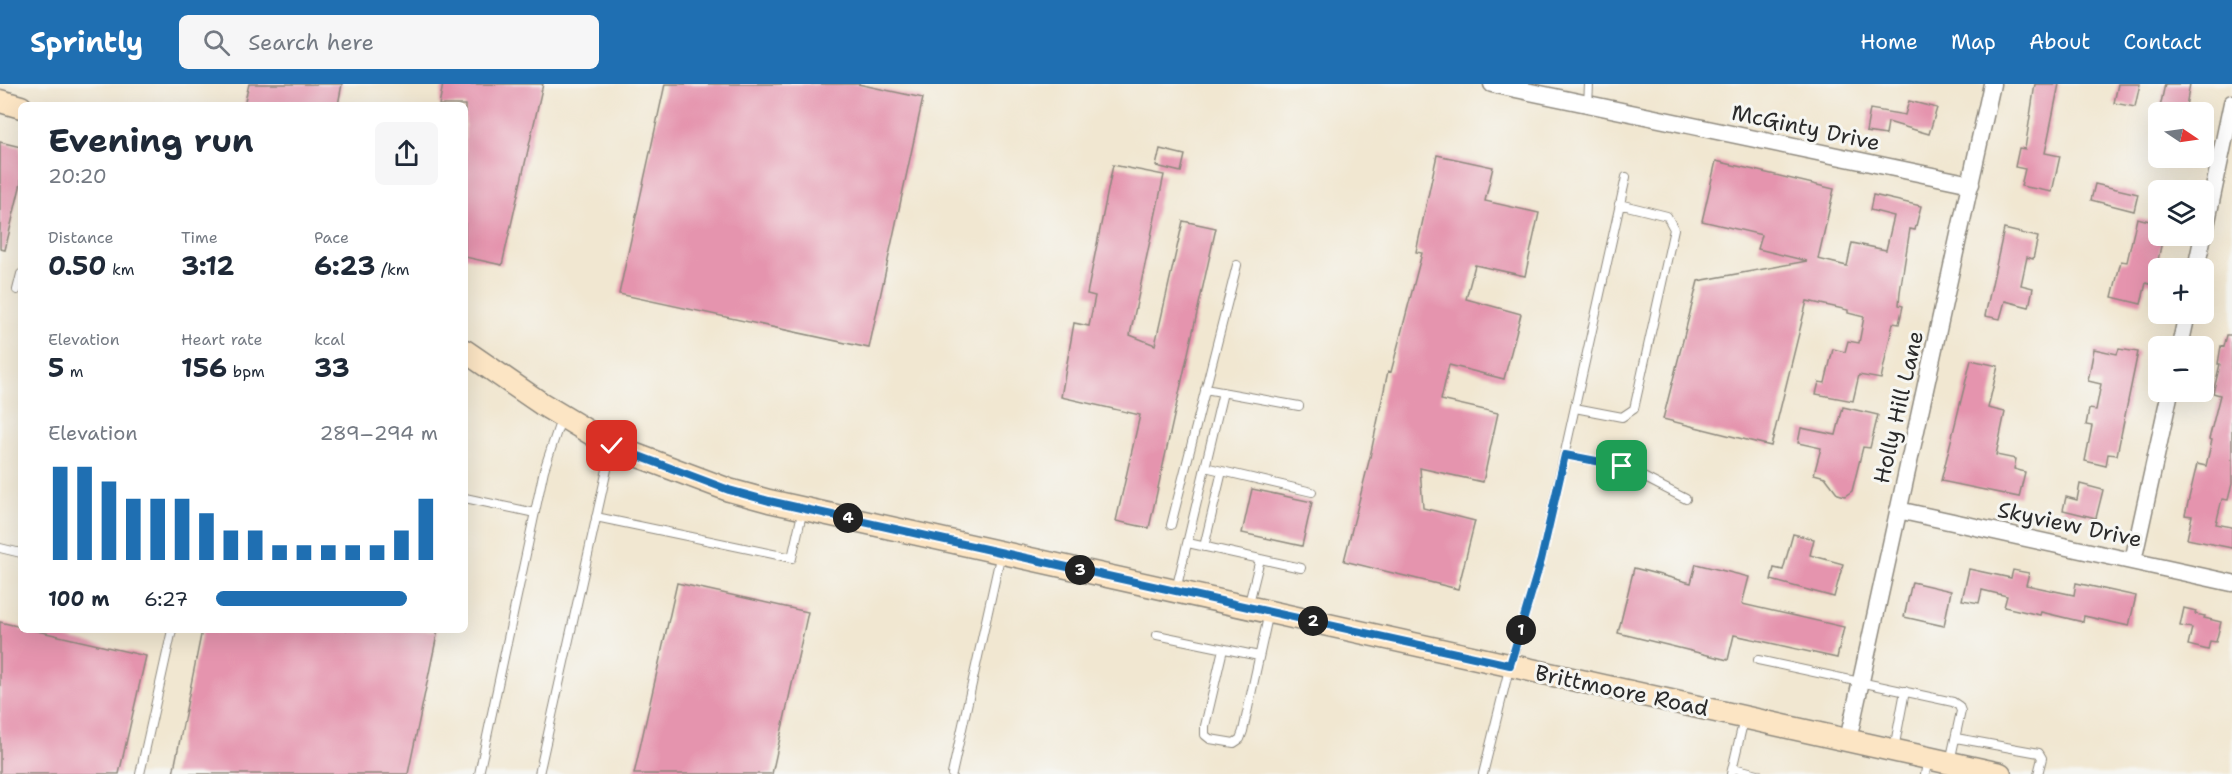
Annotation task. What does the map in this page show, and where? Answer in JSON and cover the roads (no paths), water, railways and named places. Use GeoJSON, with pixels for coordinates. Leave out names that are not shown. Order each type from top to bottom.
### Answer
{"type":"FeatureCollection","features":[{"type":"Feature","properties":{"kind":"main road"},"geometry":{"type":"LineString","coordinates":[[0,101],[18,106]]}},
{"type":"Feature","properties":{"kind":"main road","name":"Brittmoore Road"},"geometry":{"type":"LineString","coordinates":[[468,353],[562,416],[612,446],[729,490],[1893,750],[1935,765],[2000,774]]}},
{"type":"Feature","properties":{"kind":"street","name":"McGinty Drive"},"geometry":{"type":"LineString","coordinates":[[1492,84],[1971,184]]}},
{"type":"Feature","properties":{"kind":"street","name":"Holly Hill Lane"},"geometry":{"type":"LineString","coordinates":[[1848,740],[1992,84]]}},
{"type":"Feature","properties":{"kind":"street"},"geometry":{"type":"LineString","coordinates":[[2214,188],[2232,103]]}},
{"type":"Feature","properties":{"kind":"street"},"geometry":{"type":"LineString","coordinates":[[2133,561],[2168,402]]}},
{"type":"Feature","properties":{"kind":"street","name":"Skyview Drive"},"geometry":{"type":"LineString","coordinates":[[1898,510],[2232,583]]}},
{"type":"Feature","properties":{"kind":"lane"},"geometry":{"type":"LineString","coordinates":[[1588,105],[1589,84]]}},
{"type":"Feature","properties":{"kind":"lane"},"geometry":{"type":"LineString","coordinates":[[1483,774],[1510,665],[1541,560],[1626,177]]}},
{"type":"Feature","properties":{"kind":"lane"},"geometry":{"type":"LineString","coordinates":[[1575,408],[1622,417],[1634,409],[1674,229],[1667,216],[1619,204]]}},
{"type":"Feature","properties":{"kind":"lane"},"geometry":{"type":"LineString","coordinates":[[1171,525],[1237,265]]}},
{"type":"Feature","properties":{"kind":"lane"},"geometry":{"type":"LineString","coordinates":[[17,290],[18,286]]}},
{"type":"Feature","properties":{"kind":"lane"},"geometry":{"type":"LineString","coordinates":[[1205,389],[1299,406]]}},
{"type":"Feature","properties":{"kind":"lane"},"geometry":{"type":"LineString","coordinates":[[1176,591],[1223,392]]}},
{"type":"Feature","properties":{"kind":"lane"},"geometry":{"type":"LineString","coordinates":[[479,774],[544,470],[562,416]]}},
{"type":"Feature","properties":{"kind":"lane"},"geometry":{"type":"LineString","coordinates":[[539,774],[612,446]]}},
{"type":"Feature","properties":{"kind":"lane"},"geometry":{"type":"LineString","coordinates":[[1565,455],[1622,466],[1686,500]]}},
{"type":"Feature","properties":{"kind":"lane"},"geometry":{"type":"LineString","coordinates":[[1204,467],[1312,492]]}},
{"type":"Feature","properties":{"kind":"lane"},"geometry":{"type":"LineString","coordinates":[[1204,547],[1222,471]]}},
{"type":"Feature","properties":{"kind":"lane"},"geometry":{"type":"LineString","coordinates":[[468,499],[535,513]]}},
{"type":"Feature","properties":{"kind":"lane"},"geometry":{"type":"LineString","coordinates":[[596,517],[792,558],[803,508]]}},
{"type":"Feature","properties":{"kind":"lane"},"geometry":{"type":"LineString","coordinates":[[1188,543],[1301,568]]}},
{"type":"Feature","properties":{"kind":"lane"},"geometry":{"type":"LineString","coordinates":[[0,548],[18,552]]}},
{"type":"Feature","properties":{"kind":"lane"},"geometry":{"type":"LineString","coordinates":[[952,774],[1002,552]]}},
{"type":"Feature","properties":{"kind":"lane"},"geometry":{"type":"LineString","coordinates":[[1223,648],[1205,726],[1205,735],[1210,739],[1234,743],[1240,739],[1259,656],[1260,559]]}},
{"type":"Feature","properties":{"kind":"lane"},"geometry":{"type":"LineString","coordinates":[[140,774],[171,633]]}},
{"type":"Feature","properties":{"kind":"lane"},"geometry":{"type":"LineString","coordinates":[[1157,635],[1259,656]]}},
{"type":"Feature","properties":{"kind":"lane"},"geometry":{"type":"LineString","coordinates":[[1758,660],[1953,702],[1959,706],[1961,711],[1956,738],[1935,765]]}},
{"type":"Feature","properties":{"kind":"lane"},"geometry":{"type":"LineString","coordinates":[[1893,750],[1905,691]]}},
{"type":"Feature","properties":{"kind":"lane"},"geometry":{"type":"LineString","coordinates":[[1744,717],[1732,771],[1758,774]]}},
{"type":"Feature","properties":{"kind":"lane"},"geometry":{"type":"LineString","coordinates":[[1956,738],[2039,753],[2042,758],[2038,774]]}}]}
